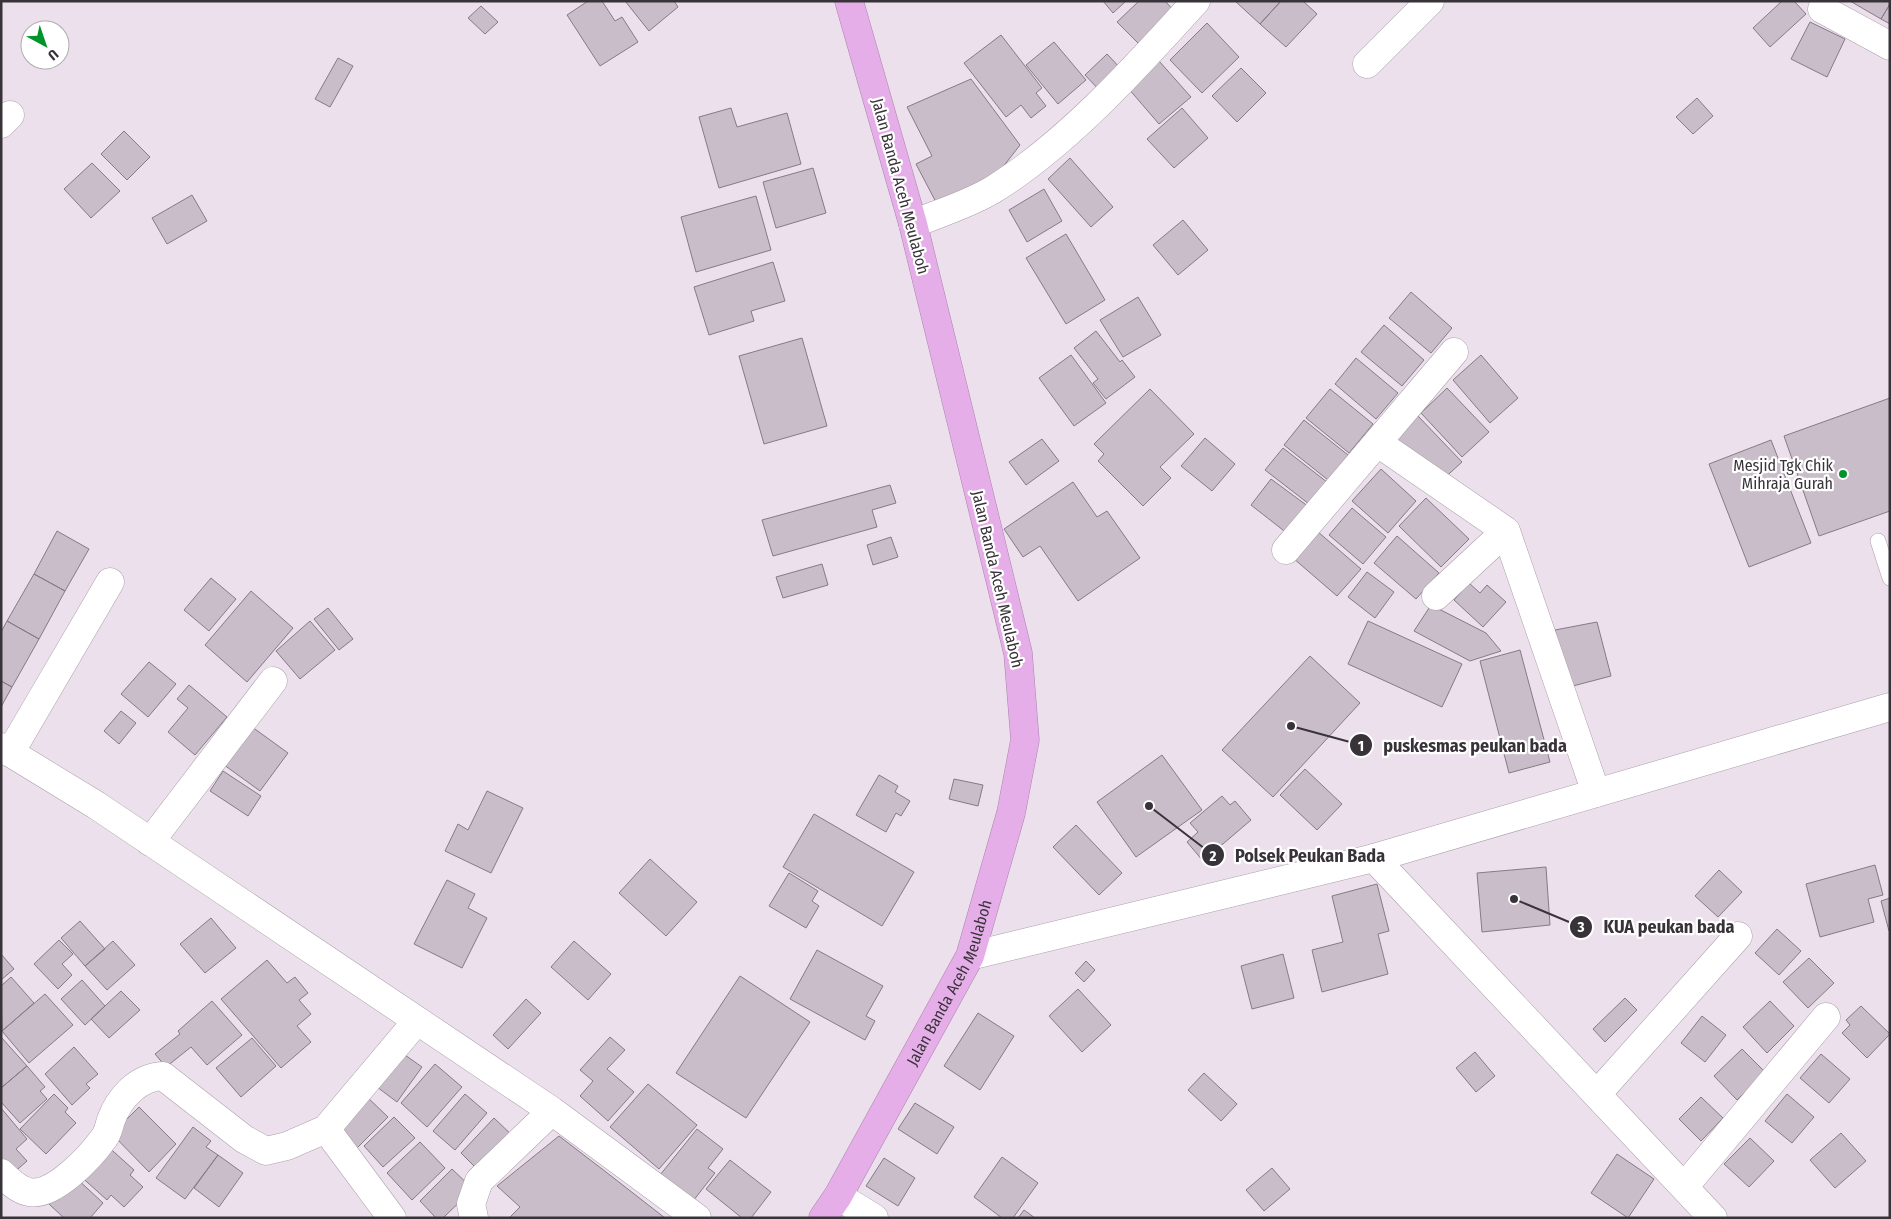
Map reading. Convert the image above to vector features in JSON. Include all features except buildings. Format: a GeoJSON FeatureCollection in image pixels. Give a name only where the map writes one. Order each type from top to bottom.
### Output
{"type":"FeatureCollection","features":[{"type":"Feature","properties":{"kind":"highway","name":"Jalan Banda Aceh Meulaboh"},"geometry":{"type":"LineString","coordinates":[[830,1207],[970,956],[1011,813],[1025,740],[1019,663],[913,224],[849,1]]}},
{"type":"Feature","properties":{"kind":"street"},"geometry":{"type":"LineString","coordinates":[[913,224],[992,190],[1053,147],[1160,41],[1196,1]]}},
{"type":"Feature","properties":{"kind":"street"},"geometry":{"type":"LineString","coordinates":[[1367,64],[1430,1]]}},
{"type":"Feature","properties":{"kind":"street"},"geometry":{"type":"LineString","coordinates":[[1822,10],[1890,46]]}},
{"type":"Feature","properties":{"kind":"street"},"geometry":{"type":"LineString","coordinates":[[1286,550],[1454,352]]}},
{"type":"Feature","properties":{"kind":"street"},"geometry":{"type":"LineString","coordinates":[[1378,442],[1506,531],[1596,794]]}},
{"type":"Feature","properties":{"kind":"street"},"geometry":{"type":"LineString","coordinates":[[1436,596],[1506,531]]}},
{"type":"Feature","properties":{"kind":"street"},"geometry":{"type":"LineString","coordinates":[[110,582],[6,750],[150,842],[416,1022],[552,1111],[697,1218]]}},
{"type":"Feature","properties":{"kind":"street"},"geometry":{"type":"LineString","coordinates":[[150,842],[272,681]]}},
{"type":"Feature","properties":{"kind":"street"},"geometry":{"type":"LineString","coordinates":[[970,956],[1374,858],[1890,708]]}},
{"type":"Feature","properties":{"kind":"street"},"geometry":{"type":"LineString","coordinates":[[1374,858],[1714,1218]]}},
{"type":"Feature","properties":{"kind":"street"},"geometry":{"type":"LineString","coordinates":[[1597,1094],[1738,936]]}},
{"type":"Feature","properties":{"kind":"street"},"geometry":{"type":"LineString","coordinates":[[1684,1187],[1826,1017]]}},
{"type":"Feature","properties":{"kind":"street"},"geometry":{"type":"LineString","coordinates":[[1,1173],[12,1183],[29,1192],[51,1189],[74,1170],[106,1137],[111,1118],[124,1098],[138,1084],[151,1076],[163,1076],[244,1139],[266,1151],[287,1146],[326,1129],[416,1022]]}},
{"type":"Feature","properties":{"kind":"street"},"geometry":{"type":"LineString","coordinates":[[474,1218],[471,1204],[479,1182],[552,1111]]}},
{"type":"Feature","properties":{"kind":"street"},"geometry":{"type":"LineString","coordinates":[[326,1129],[392,1218]]}},
{"type":"Feature","properties":{"kind":"street"},"geometry":{"type":"LineString","coordinates":[[830,1207],[874,1218]]}},
{"type":"Feature","properties":{"kind":"lane"},"geometry":{"type":"LineString","coordinates":[[1878,541],[1890,578]]}},
{"type":"Feature","properties":{"kind":"place","name":"Mesjid Tgk Chik Mihraja Gurah"},"geometry":{"type":"Point","coordinates":[1843,474]}},
{"type":"Feature","properties":{"kind":"place","name":"puskesmas peukan bada"},"geometry":{"type":"Point","coordinates":[1291,726]}},
{"type":"Feature","properties":{"kind":"place","name":"Polsek Peukan Bada"},"geometry":{"type":"Point","coordinates":[1149,806]}},
{"type":"Feature","properties":{"kind":"place","name":"KUA peukan bada"},"geometry":{"type":"Point","coordinates":[1514,899]}}]}
